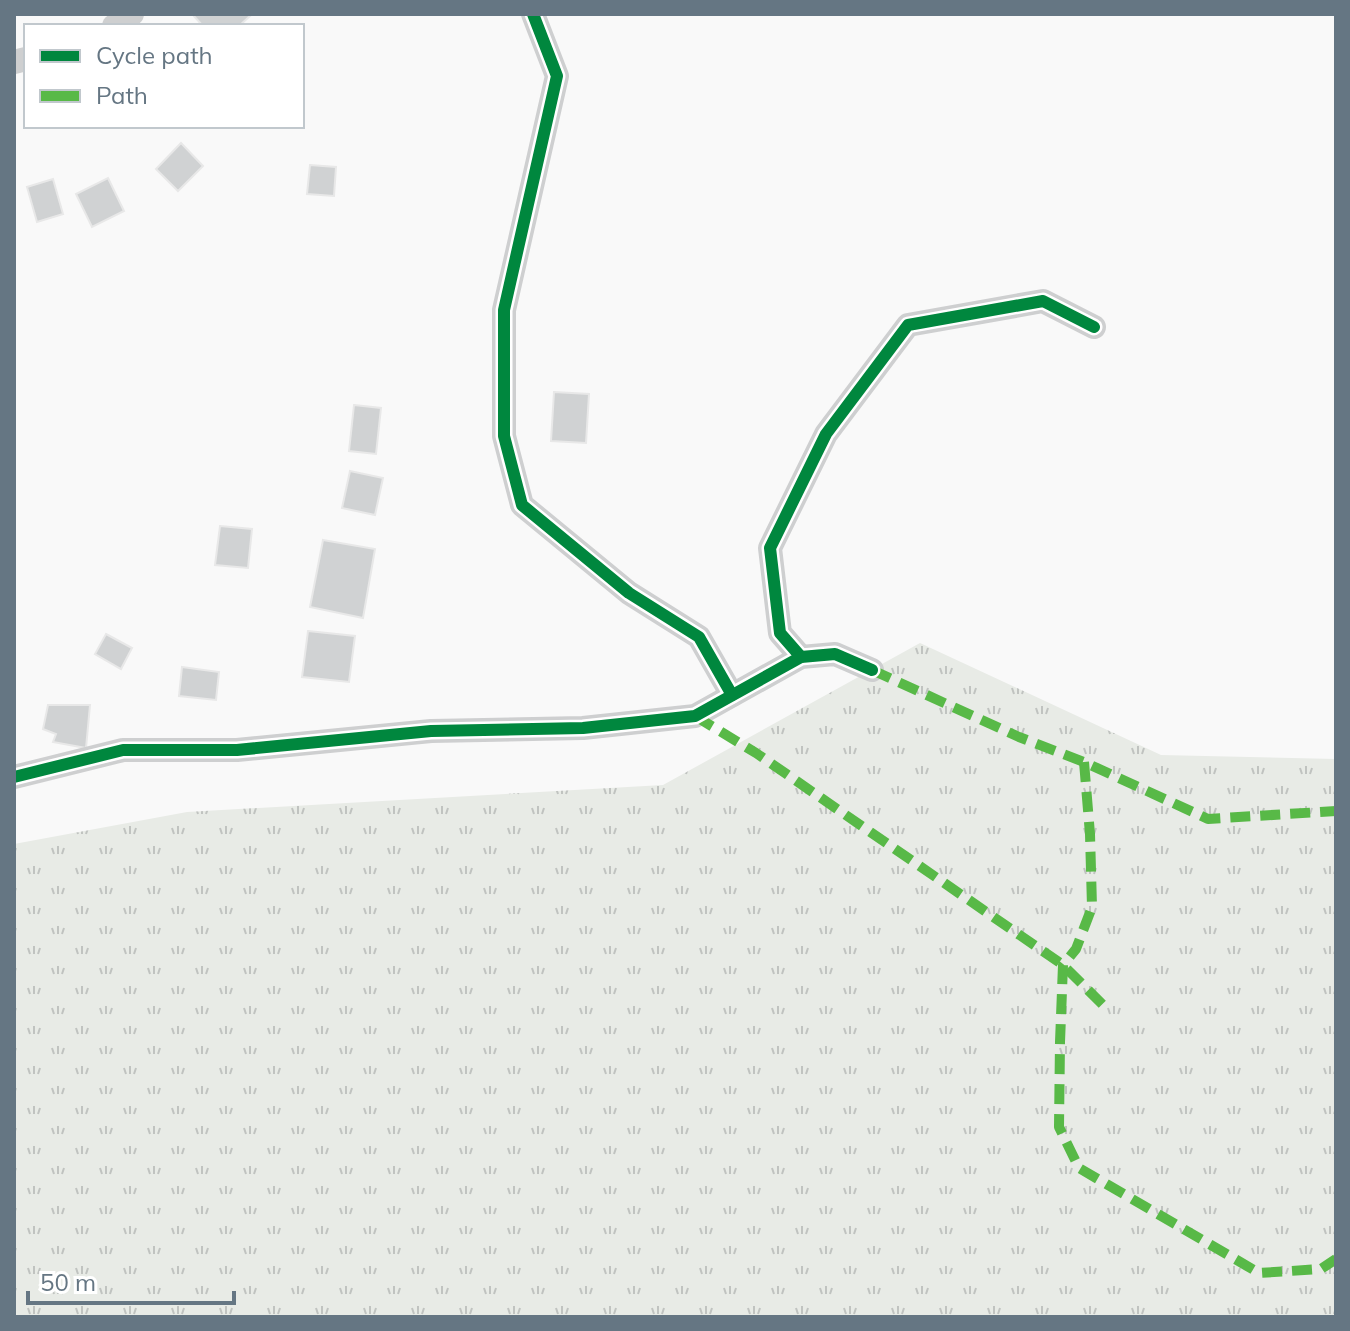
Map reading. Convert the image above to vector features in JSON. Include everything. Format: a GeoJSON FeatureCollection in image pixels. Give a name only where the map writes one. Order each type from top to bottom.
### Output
{"type":"FeatureCollection","features":[{"type":"Feature","properties":{"kind":"street"},"geometry":{"type":"LineString","coordinates":[[533,14],[557,76],[504,310],[504,436],[522,505],[629,593],[699,637],[732,695]]}},
{"type":"Feature","properties":{"kind":"street"},"geometry":{"type":"LineString","coordinates":[[801,657],[780,633],[770,548],[826,434],[908,325],[1043,301],[1094,327]]}},
{"type":"Feature","properties":{"kind":"street"},"geometry":{"type":"LineString","coordinates":[[14,777],[123,750],[237,750],[431,731],[583,728],[695,716],[801,657],[835,654],[872,670]]}},
{"type":"Feature","properties":{"kind":"green space"},"geometry":{"type":"Polygon","coordinates":[[[920,643],[1161,755],[1336,759],[1336,1317],[14,1317],[14,844],[187,812],[663,785],[920,643]]]}},
{"type":"Feature","properties":{"kind":"building"},"geometry":{"type":"Polygon","coordinates":[[[192,14],[250,16],[241,24],[201,24],[192,14]]]}},
{"type":"Feature","properties":{"kind":"building"},"geometry":{"type":"Polygon","coordinates":[[[181,143],[203,166],[178,191],[156,169],[181,143]]]}},
{"type":"Feature","properties":{"kind":"building"},"geometry":{"type":"Polygon","coordinates":[[[310,165],[336,167],[334,196],[307,194],[310,165]]]}},
{"type":"Feature","properties":{"kind":"building"},"geometry":{"type":"Polygon","coordinates":[[[108,178],[124,211],[92,227],[76,194],[108,178]]]}},
{"type":"Feature","properties":{"kind":"building"},"geometry":{"type":"Polygon","coordinates":[[[53,179],[63,214],[37,222],[27,187],[53,179]]]}},
{"type":"Feature","properties":{"kind":"building"},"geometry":{"type":"Polygon","coordinates":[[[554,392],[589,394],[586,443],[551,441],[554,392]]]}},
{"type":"Feature","properties":{"kind":"building"},"geometry":{"type":"Polygon","coordinates":[[[354,405],[381,408],[376,454],[349,451],[354,405]]]}},
{"type":"Feature","properties":{"kind":"building"},"geometry":{"type":"Polygon","coordinates":[[[350,471],[383,478],[375,515],[342,508],[350,471]]]}},
{"type":"Feature","properties":{"kind":"building"},"geometry":{"type":"Polygon","coordinates":[[[220,526],[252,529],[248,568],[215,565],[220,526]]]}},
{"type":"Feature","properties":{"kind":"building"},"geometry":{"type":"Polygon","coordinates":[[[323,540],[375,549],[363,618],[310,607],[323,540]]]}},
{"type":"Feature","properties":{"kind":"building"},"geometry":{"type":"Polygon","coordinates":[[[308,631],[355,636],[349,682],[302,677],[308,631]]]}},
{"type":"Feature","properties":{"kind":"building"},"geometry":{"type":"Polygon","coordinates":[[[106,634],[132,648],[121,669],[95,654],[106,634]]]}},
{"type":"Feature","properties":{"kind":"building"},"geometry":{"type":"Polygon","coordinates":[[[182,667],[219,672],[216,700],[179,696],[182,667]]]}},
{"type":"Feature","properties":{"kind":"building"},"geometry":{"type":"Polygon","coordinates":[[[48,705],[90,705],[86,748],[53,742],[56,734],[43,729],[48,705]]]}},
{"type":"Feature","properties":{"kind":"marked path"},"geometry":{"type":"LineString","coordinates":[[872,670],[1208,819],[1336,811]]}},
{"type":"Feature","properties":{"kind":"marked path"},"geometry":{"type":"LineString","coordinates":[[695,716],[756,753],[1063,965],[1108,1010]]}},
{"type":"Feature","properties":{"kind":"marked path"},"geometry":{"type":"LineString","coordinates":[[1084,762],[1092,907],[1076,949],[1063,965],[1060,1042],[1059,1127],[1079,1168],[1259,1273],[1321,1269],[1336,1259]]}},
{"type":"Feature","properties":{"kind":"cycle path"},"geometry":{"type":"LineString","coordinates":[[533,14],[557,76],[504,310],[504,436],[522,505],[629,593],[699,637],[732,695]]}},
{"type":"Feature","properties":{"kind":"cycle path"},"geometry":{"type":"LineString","coordinates":[[801,657],[780,633],[770,548],[826,434],[908,325],[1043,301],[1094,327]]}},
{"type":"Feature","properties":{"kind":"cycle path"},"geometry":{"type":"LineString","coordinates":[[14,777],[123,750],[237,750],[431,731],[583,728],[695,716],[801,657],[835,654],[872,670]]}}]}
